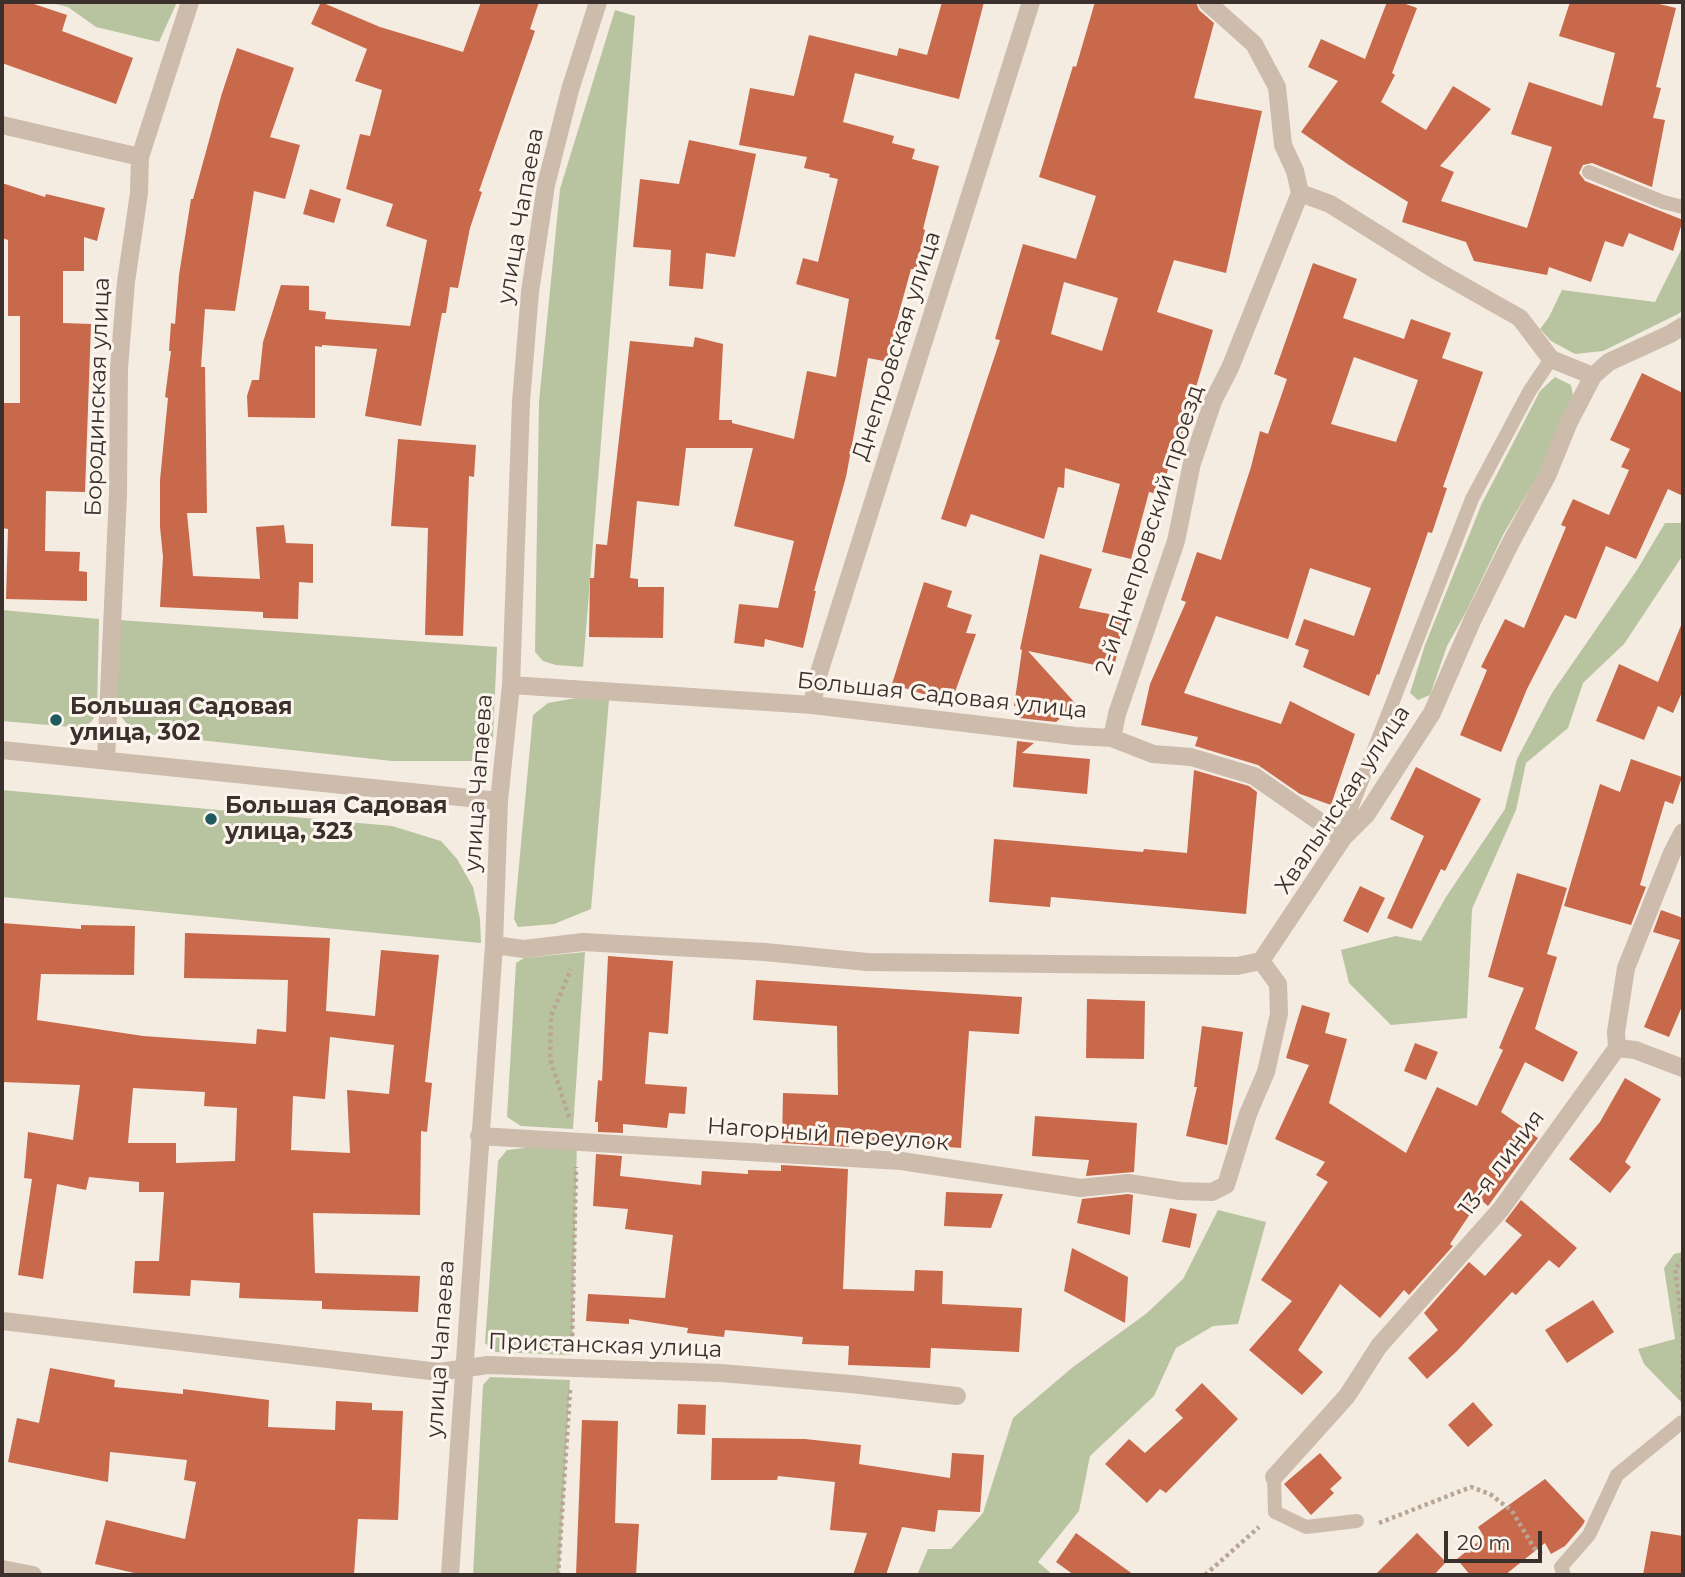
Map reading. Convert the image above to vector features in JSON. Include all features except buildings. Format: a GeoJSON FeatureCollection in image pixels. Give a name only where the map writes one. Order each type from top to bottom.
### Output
{"type":"FeatureCollection","features":[{"type":"Feature","properties":{"kind":"street","name":"Бородинская улица"},"geometry":{"type":"LineString","coordinates":[[106,760],[118,494],[119,368],[125,282],[139,193],[140,157],[190,2]]}},
{"type":"Feature","properties":{"kind":"street","name":"улица Чапаева"},"geometry":{"type":"LineString","coordinates":[[450,1575],[494,945],[499,801],[511,685],[521,402],[530,292],[546,185],[570,90],[598,2]]}},
{"type":"Feature","properties":{"kind":"street","name":"Днепровская улица"},"geometry":{"type":"LineString","coordinates":[[812,705],[821,666],[1031,2]]}},
{"type":"Feature","properties":{"kind":"street"},"geometry":{"type":"LineString","coordinates":[[1208,2],[1254,44],[1277,87],[1283,145],[1295,171],[1300,193],[1330,204],[1437,271],[1520,318],[1551,359],[1593,376]]}},
{"type":"Feature","properties":{"kind":"street"},"geometry":{"type":"LineString","coordinates":[[2,125],[140,157]]}},
{"type":"Feature","properties":{"kind":"street","name":"2-й Днепровский проезд"},"geometry":{"type":"LineString","coordinates":[[1112,738],[1117,714],[1176,541],[1192,463],[1213,401],[1235,355],[1300,193]]}},
{"type":"Feature","properties":{"kind":"street","name":"Хвалынская улица"},"geometry":{"type":"LineString","coordinates":[[1261,961],[1343,838],[1366,815],[1432,713],[1479,606],[1547,476],[1569,422],[1593,376],[1609,362],[1683,326]]}},
{"type":"Feature","properties":{"kind":"street","name":"Большая Садовая улица"},"geometry":{"type":"LineString","coordinates":[[511,685],[812,705],[1112,738],[1153,754],[1191,757],[1254,776],[1343,838]]}},
{"type":"Feature","properties":{"kind":"street"},"geometry":{"type":"LineString","coordinates":[[2,750],[499,801]]}},
{"type":"Feature","properties":{"kind":"street"},"geometry":{"type":"LineString","coordinates":[[1683,832],[1626,968],[1616,1032],[1616,1048],[1635,1050],[1683,1068]]}},
{"type":"Feature","properties":{"kind":"street"},"geometry":{"type":"LineString","coordinates":[[494,945],[524,949],[583,942],[765,952],[867,962],[1237,966],[1261,961]]}},
{"type":"Feature","properties":{"kind":"street","name":"Нагорный переулок"},"geometry":{"type":"LineString","coordinates":[[479,1136],[901,1161],[1081,1188],[1128,1183],[1180,1191],[1212,1192],[1226,1185],[1248,1114],[1266,1072],[1279,1014],[1278,984],[1261,961]]}},
{"type":"Feature","properties":{"kind":"street","name":"13-я линия"},"geometry":{"type":"LineString","coordinates":[[1274,1477],[1347,1396],[1379,1346],[1501,1209],[1616,1048]]}},
{"type":"Feature","properties":{"kind":"street","name":"Пристанская улица"},"geometry":{"type":"LineString","coordinates":[[2,1321],[439,1372],[488,1365],[721,1373],[957,1396]]}},
{"type":"Feature","properties":{"kind":"street"},"geometry":{"type":"LineString","coordinates":[[2,1569],[33,1575]]}},
{"type":"Feature","properties":{"kind":"lane"},"geometry":{"type":"LineString","coordinates":[[1589,172],[1663,202],[1683,207]]}},
{"type":"Feature","properties":{"kind":"lane"},"geometry":{"type":"LineString","coordinates":[[1343,838],[1352,806],[1472,499],[1529,392],[1551,359]]}},
{"type":"Feature","properties":{"kind":"lane"},"geometry":{"type":"LineString","coordinates":[[1563,1571],[1589,1535],[1618,1475],[1682,1422]]}},
{"type":"Feature","properties":{"kind":"lane"},"geometry":{"type":"LineString","coordinates":[[1274,1477],[1275,1512],[1306,1527],[1357,1521]]}},
{"type":"Feature","properties":{"kind":"path"},"geometry":{"type":"LineString","coordinates":[[558,1575],[571,1367],[577,1142],[550,1059],[551,1016],[583,942]]}},
{"type":"Feature","properties":{"kind":"path"},"geometry":{"type":"LineString","coordinates":[[1682,1422],[1682,1323],[1675,1269],[1683,1259]]}},
{"type":"Feature","properties":{"kind":"path"},"geometry":{"type":"LineString","coordinates":[[1357,1521],[1375,1525],[1471,1487],[1490,1494],[1512,1511],[1534,1548],[1563,1571]]}},
{"type":"Feature","properties":{"kind":"path"},"geometry":{"type":"LineString","coordinates":[[1205,1575],[1275,1512]]}},
{"type":"Feature","properties":{"kind":"green space"},"geometry":{"type":"Polygon","coordinates":[[[47,2],[177,2],[159,42],[96,27],[68,7],[47,2]]]}},
{"type":"Feature","properties":{"kind":"green space"},"geometry":{"type":"Polygon","coordinates":[[[615,10],[635,16],[583,667],[543,661],[535,652],[539,402],[560,189],[615,10]]]}},
{"type":"Feature","properties":{"kind":"green space"},"geometry":{"type":"Polygon","coordinates":[[[1683,246],[1683,310],[1678,314],[1603,351],[1575,354],[1551,341],[1540,329],[1562,290],[1655,302],[1683,246]]]}},
{"type":"Feature","properties":{"kind":"green space"},"geometry":{"type":"Polygon","coordinates":[[[1555,377],[1571,385],[1574,401],[1447,646],[1430,695],[1418,700],[1410,693],[1425,645],[1482,503],[1540,391],[1555,377]]]}},
{"type":"Feature","properties":{"kind":"green space"},"geometry":{"type":"Polygon","coordinates":[[[1665,523],[1683,523],[1683,555],[1624,644],[1583,683],[1568,728],[1526,763],[1516,810],[1472,909],[1467,1018],[1391,1025],[1349,983],[1341,950],[1396,936],[1421,941],[1446,897],[1505,809],[1517,759],[1552,693],[1637,570],[1665,523]]]}},
{"type":"Feature","properties":{"kind":"green space"},"geometry":{"type":"Polygon","coordinates":[[[2,610],[99,619],[97,711],[92,721],[83,728],[2,721],[2,610]]]}},
{"type":"Feature","properties":{"kind":"green space"},"geometry":{"type":"Polygon","coordinates":[[[119,620],[497,647],[493,737],[477,761],[392,761],[135,733],[117,712],[119,620]]]}},
{"type":"Feature","properties":{"kind":"green space"},"geometry":{"type":"Polygon","coordinates":[[[582,697],[609,700],[591,909],[554,924],[518,927],[514,919],[533,715],[548,703],[582,697]]]}},
{"type":"Feature","properties":{"kind":"green space"},"geometry":{"type":"Polygon","coordinates":[[[2,790],[392,826],[441,841],[457,859],[473,887],[480,919],[481,943],[2,897],[2,790]]]}},
{"type":"Feature","properties":{"kind":"green space"},"geometry":{"type":"Polygon","coordinates":[[[585,952],[573,1129],[521,1126],[507,1117],[516,963],[524,958],[585,952]]]}},
{"type":"Feature","properties":{"kind":"green space"},"geometry":{"type":"Polygon","coordinates":[[[577,1142],[572,1355],[496,1352],[485,1343],[498,1161],[507,1150],[577,1142]]]}},
{"type":"Feature","properties":{"kind":"green space"},"geometry":{"type":"Polygon","coordinates":[[[1218,1210],[1266,1222],[1238,1324],[1213,1326],[1176,1348],[1154,1396],[1090,1456],[1079,1511],[1038,1562],[1053,1575],[917,1575],[928,1549],[951,1549],[983,1513],[1013,1418],[1073,1367],[1147,1313],[1183,1279],[1218,1210]]]}},
{"type":"Feature","properties":{"kind":"green space"},"geometry":{"type":"Polygon","coordinates":[[[1683,1252],[1683,1404],[1644,1364],[1638,1349],[1675,1339],[1664,1268],[1674,1254],[1683,1252]]]}},
{"type":"Feature","properties":{"kind":"green space"},"geometry":{"type":"Polygon","coordinates":[[[490,1377],[570,1380],[559,1575],[473,1575],[483,1385],[490,1377]]]}},
{"type":"Feature","properties":{"kind":"place","name":"Большая Садовая улица, 302"},"geometry":{"type":"Point","coordinates":[56,720]}},
{"type":"Feature","properties":{"kind":"place","name":"Большая Садовая улица, 323"},"geometry":{"type":"Point","coordinates":[211,819]}}]}
